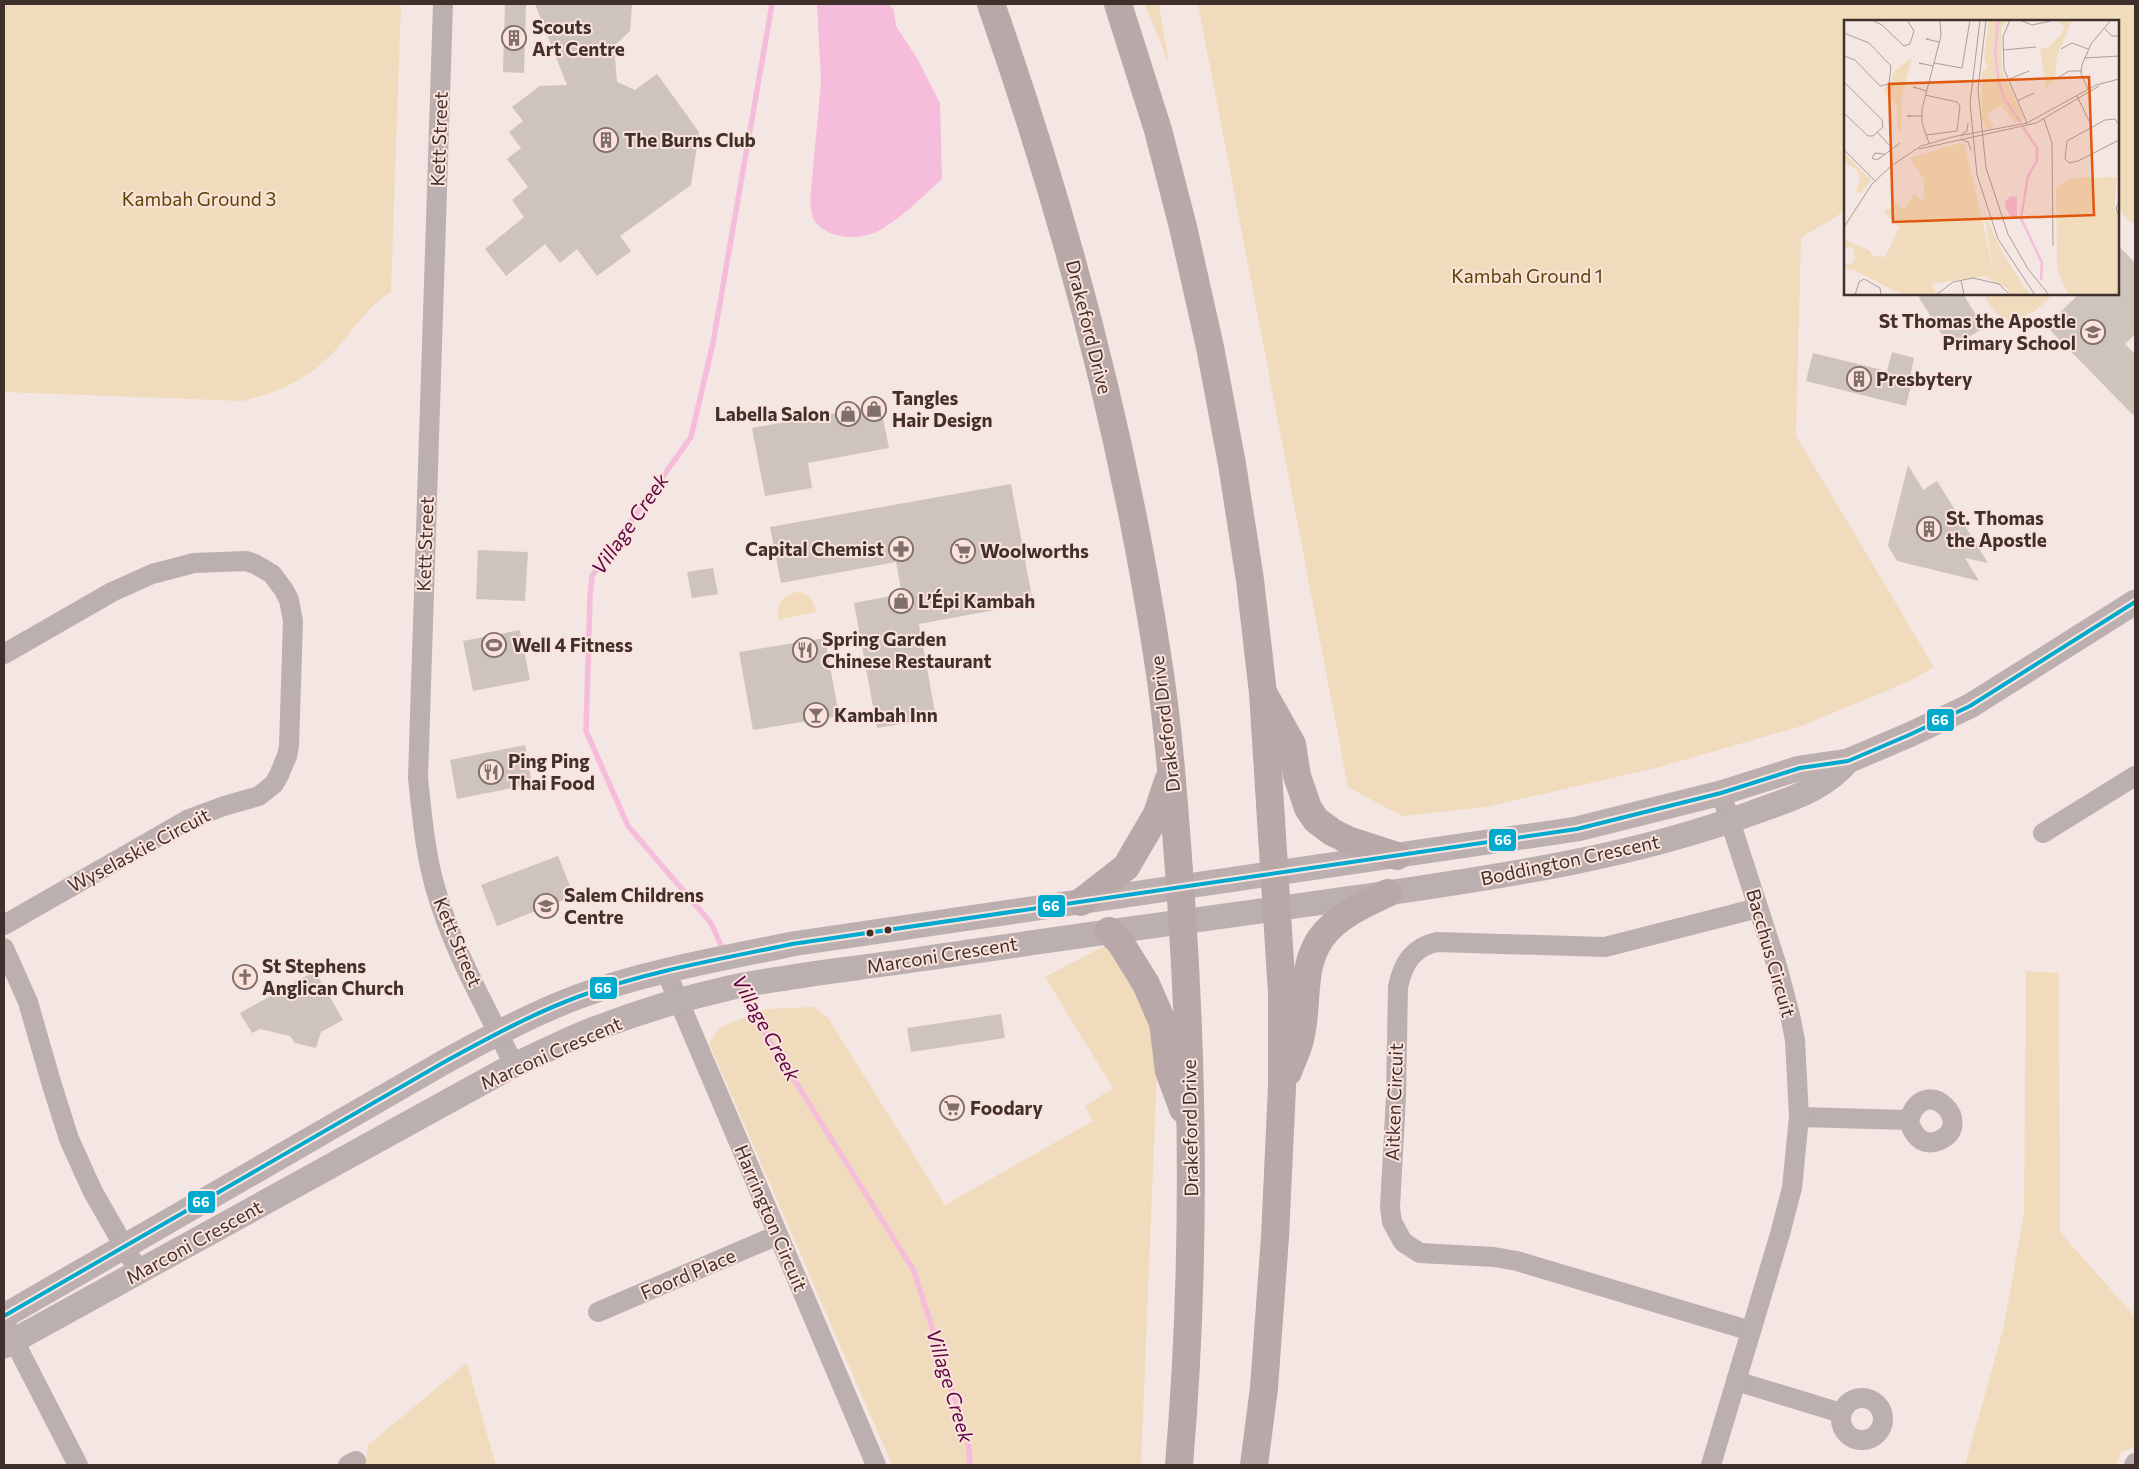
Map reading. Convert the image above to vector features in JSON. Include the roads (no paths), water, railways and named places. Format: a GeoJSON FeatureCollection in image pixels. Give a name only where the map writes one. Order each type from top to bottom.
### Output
{"type":"FeatureCollection","features":[{"type":"Feature","properties":{"kind":"highway","name":"Drakeford Drive"},"geometry":{"type":"LineString","coordinates":[[991,4],[1022,93],[1069,248],[1108,397],[1138,540],[1157,654],[1172,768],[1188,1010],[1191,1131],[1186,1388],[1179,1465]]}},
{"type":"Feature","properties":{"kind":"highway"},"geometry":{"type":"LineString","coordinates":[[1118,4],[1158,130],[1182,221],[1210,347],[1232,464],[1250,580],[1263,693],[1282,993],[1282,1087],[1275,1238],[1263,1395],[1254,1465]]}},
{"type":"Feature","properties":{"kind":"highway"},"geometry":{"type":"LineString","coordinates":[[1263,693],[1292,744],[1297,776],[1308,808],[1316,820],[1332,832],[1348,840],[1397,856]]}},
{"type":"Feature","properties":{"kind":"highway"},"geometry":{"type":"LineString","coordinates":[[1081,902],[1126,867],[1157,814],[1172,768]]}},
{"type":"Feature","properties":{"kind":"highway"},"geometry":{"type":"LineString","coordinates":[[1282,1087],[1301,1037],[1309,961],[1321,938],[1338,921],[1362,905],[1388,893]]}},
{"type":"Feature","properties":{"kind":"highway"},"geometry":{"type":"LineString","coordinates":[[1108,931],[1120,942],[1146,984],[1163,1023],[1169,1071],[1191,1131]]}},
{"type":"Feature","properties":{"kind":"street","name":"Kett Street"},"geometry":{"type":"LineString","coordinates":[[442,4],[418,778],[423,834],[435,888],[453,939],[514,1065]]}},
{"type":"Feature","properties":{"kind":"street","name":"Wyselaskie Circuit"},"geometry":{"type":"LineString","coordinates":[[4,654],[112,592],[152,574],[194,563],[246,561],[272,574],[289,600],[293,622],[289,746],[287,756],[274,784],[259,796],[189,819],[4,925]]}},
{"type":"Feature","properties":{"kind":"street","name":"Boddington Crescent"},"geometry":{"type":"LineString","coordinates":[[1180,887],[1577,829],[1720,793],[1800,768],[1848,761],[1970,706],[2135,602]]}},
{"type":"Feature","properties":{"kind":"street","name":"Boddington Crescent"},"geometry":{"type":"LineString","coordinates":[[1276,910],[1483,879],[1576,861],[1679,837],[1730,821],[1814,790],[1840,770],[1848,761]]}},
{"type":"Feature","properties":{"kind":"street"},"geometry":{"type":"LineString","coordinates":[[2042,833],[2132,784]]}},
{"type":"Feature","properties":{"kind":"street","name":"Bacchus Circuit"},"geometry":{"type":"LineString","coordinates":[[1711,1465],[1792,1188],[1799,1117],[1795,1040],[1790,1015],[1777,966],[1720,793]]}},
{"type":"Feature","properties":{"kind":"street","name":"Marconi Crescent"},"geometry":{"type":"LineString","coordinates":[[6,1331],[124,1247],[429,1070],[498,1033],[581,996],[666,970],[827,938],[1180,887]]}},
{"type":"Feature","properties":{"kind":"street","name":"Aitken Circuit"},"geometry":{"type":"LineString","coordinates":[[1751,1332],[1516,1261],[1494,1257],[1420,1253],[1403,1242],[1392,1222],[1390,1207],[1396,1097],[1398,987],[1401,972],[1408,958],[1424,945],[1438,942],[1605,947],[1758,908]]}},
{"type":"Feature","properties":{"kind":"street","name":"Marconi Crescent"},"geometry":{"type":"LineString","coordinates":[[6,1331],[139,1272],[514,1065],[596,1028],[679,1002],[739,987],[1108,931],[1276,910]]}},
{"type":"Feature","properties":{"kind":"street"},"geometry":{"type":"LineString","coordinates":[[4,948],[28,1002],[69,1138],[93,1192],[139,1272]]}},
{"type":"Feature","properties":{"kind":"street","name":"Harrington Circuit"},"geometry":{"type":"LineString","coordinates":[[666,970],[876,1465]]}},
{"type":"Feature","properties":{"kind":"street"},"geometry":{"type":"LineString","coordinates":[[1799,1117],[1909,1120]]}},
{"type":"Feature","properties":{"kind":"street","name":"Foord Place"},"geometry":{"type":"LineString","coordinates":[[598,1312],[778,1235]]}},
{"type":"Feature","properties":{"kind":"street"},"geometry":{"type":"LineString","coordinates":[[6,1331],[78,1465]]}},
{"type":"Feature","properties":{"kind":"street"},"geometry":{"type":"LineString","coordinates":[[1736,1381],[1841,1413]]}},
{"type":"Feature","properties":{"kind":"waterway","name":"Village Creek"},"geometry":{"type":"LineString","coordinates":[[724,952],[711,923],[628,826],[586,731],[590,597],[592,576],[691,437],[713,343],[772,4]]}},
{"type":"Feature","properties":{"kind":"waterway","name":"Village Creek"},"geometry":{"type":"LineString","coordinates":[[743,992],[753,1014],[914,1271],[968,1440],[970,1465]]}},
{"type":"Feature","properties":{"kind":"place","name":"Scouts Art Centre"},"geometry":{"type":"Point","coordinates":[514,38]}},
{"type":"Feature","properties":{"kind":"place","name":"The Burns Club"},"geometry":{"type":"Point","coordinates":[606,140]}},
{"type":"Feature","properties":{"kind":"place","name":"St Thomas the Apostle Primary School"},"geometry":{"type":"Point","coordinates":[2093,332]}},
{"type":"Feature","properties":{"kind":"place","name":"Presbytery"},"geometry":{"type":"Point","coordinates":[1859,379]}},
{"type":"Feature","properties":{"kind":"place","name":"Tangles Hair Design"},"geometry":{"type":"Point","coordinates":[874,409]}},
{"type":"Feature","properties":{"kind":"place","name":"Labella Salon"},"geometry":{"type":"Point","coordinates":[848,414]}},
{"type":"Feature","properties":{"kind":"place","name":"St. Thomas the Apostle"},"geometry":{"type":"Point","coordinates":[1929,529]}},
{"type":"Feature","properties":{"kind":"place","name":"Capital Chemist"},"geometry":{"type":"Point","coordinates":[901,549]}},
{"type":"Feature","properties":{"kind":"place","name":"Woolworths"},"geometry":{"type":"Point","coordinates":[963,551]}},
{"type":"Feature","properties":{"kind":"place","name":"L’Épi Kambah"},"geometry":{"type":"Point","coordinates":[901,601]}},
{"type":"Feature","properties":{"kind":"place","name":"Well 4 Fitness"},"geometry":{"type":"Point","coordinates":[494,645]}},
{"type":"Feature","properties":{"kind":"place","name":"Spring Garden Chinese Restaurant"},"geometry":{"type":"Point","coordinates":[805,650]}},
{"type":"Feature","properties":{"kind":"place","name":"Kambah Inn"},"geometry":{"type":"Point","coordinates":[816,715]}},
{"type":"Feature","properties":{"kind":"place","name":"Ping Ping Thai Food"},"geometry":{"type":"Point","coordinates":[491,772]}},
{"type":"Feature","properties":{"kind":"place","name":"Salem Childrens Centre"},"geometry":{"type":"Point","coordinates":[546,906]}},
{"type":"Feature","properties":{"kind":"place","name":"St Stephens Anglican Church"},"geometry":{"type":"Point","coordinates":[245,977]}},
{"type":"Feature","properties":{"kind":"place","name":"Foodary"},"geometry":{"type":"Point","coordinates":[952,1108]}},
{"type":"Feature","properties":{"kind":"park label","name":"Kambah Ground 3"},"geometry":{"type":"Point","coordinates":[199,199]}},
{"type":"Feature","properties":{"kind":"park label","name":"Kambah Ground 1"},"geometry":{"type":"Point","coordinates":[1527,276]}}]}
